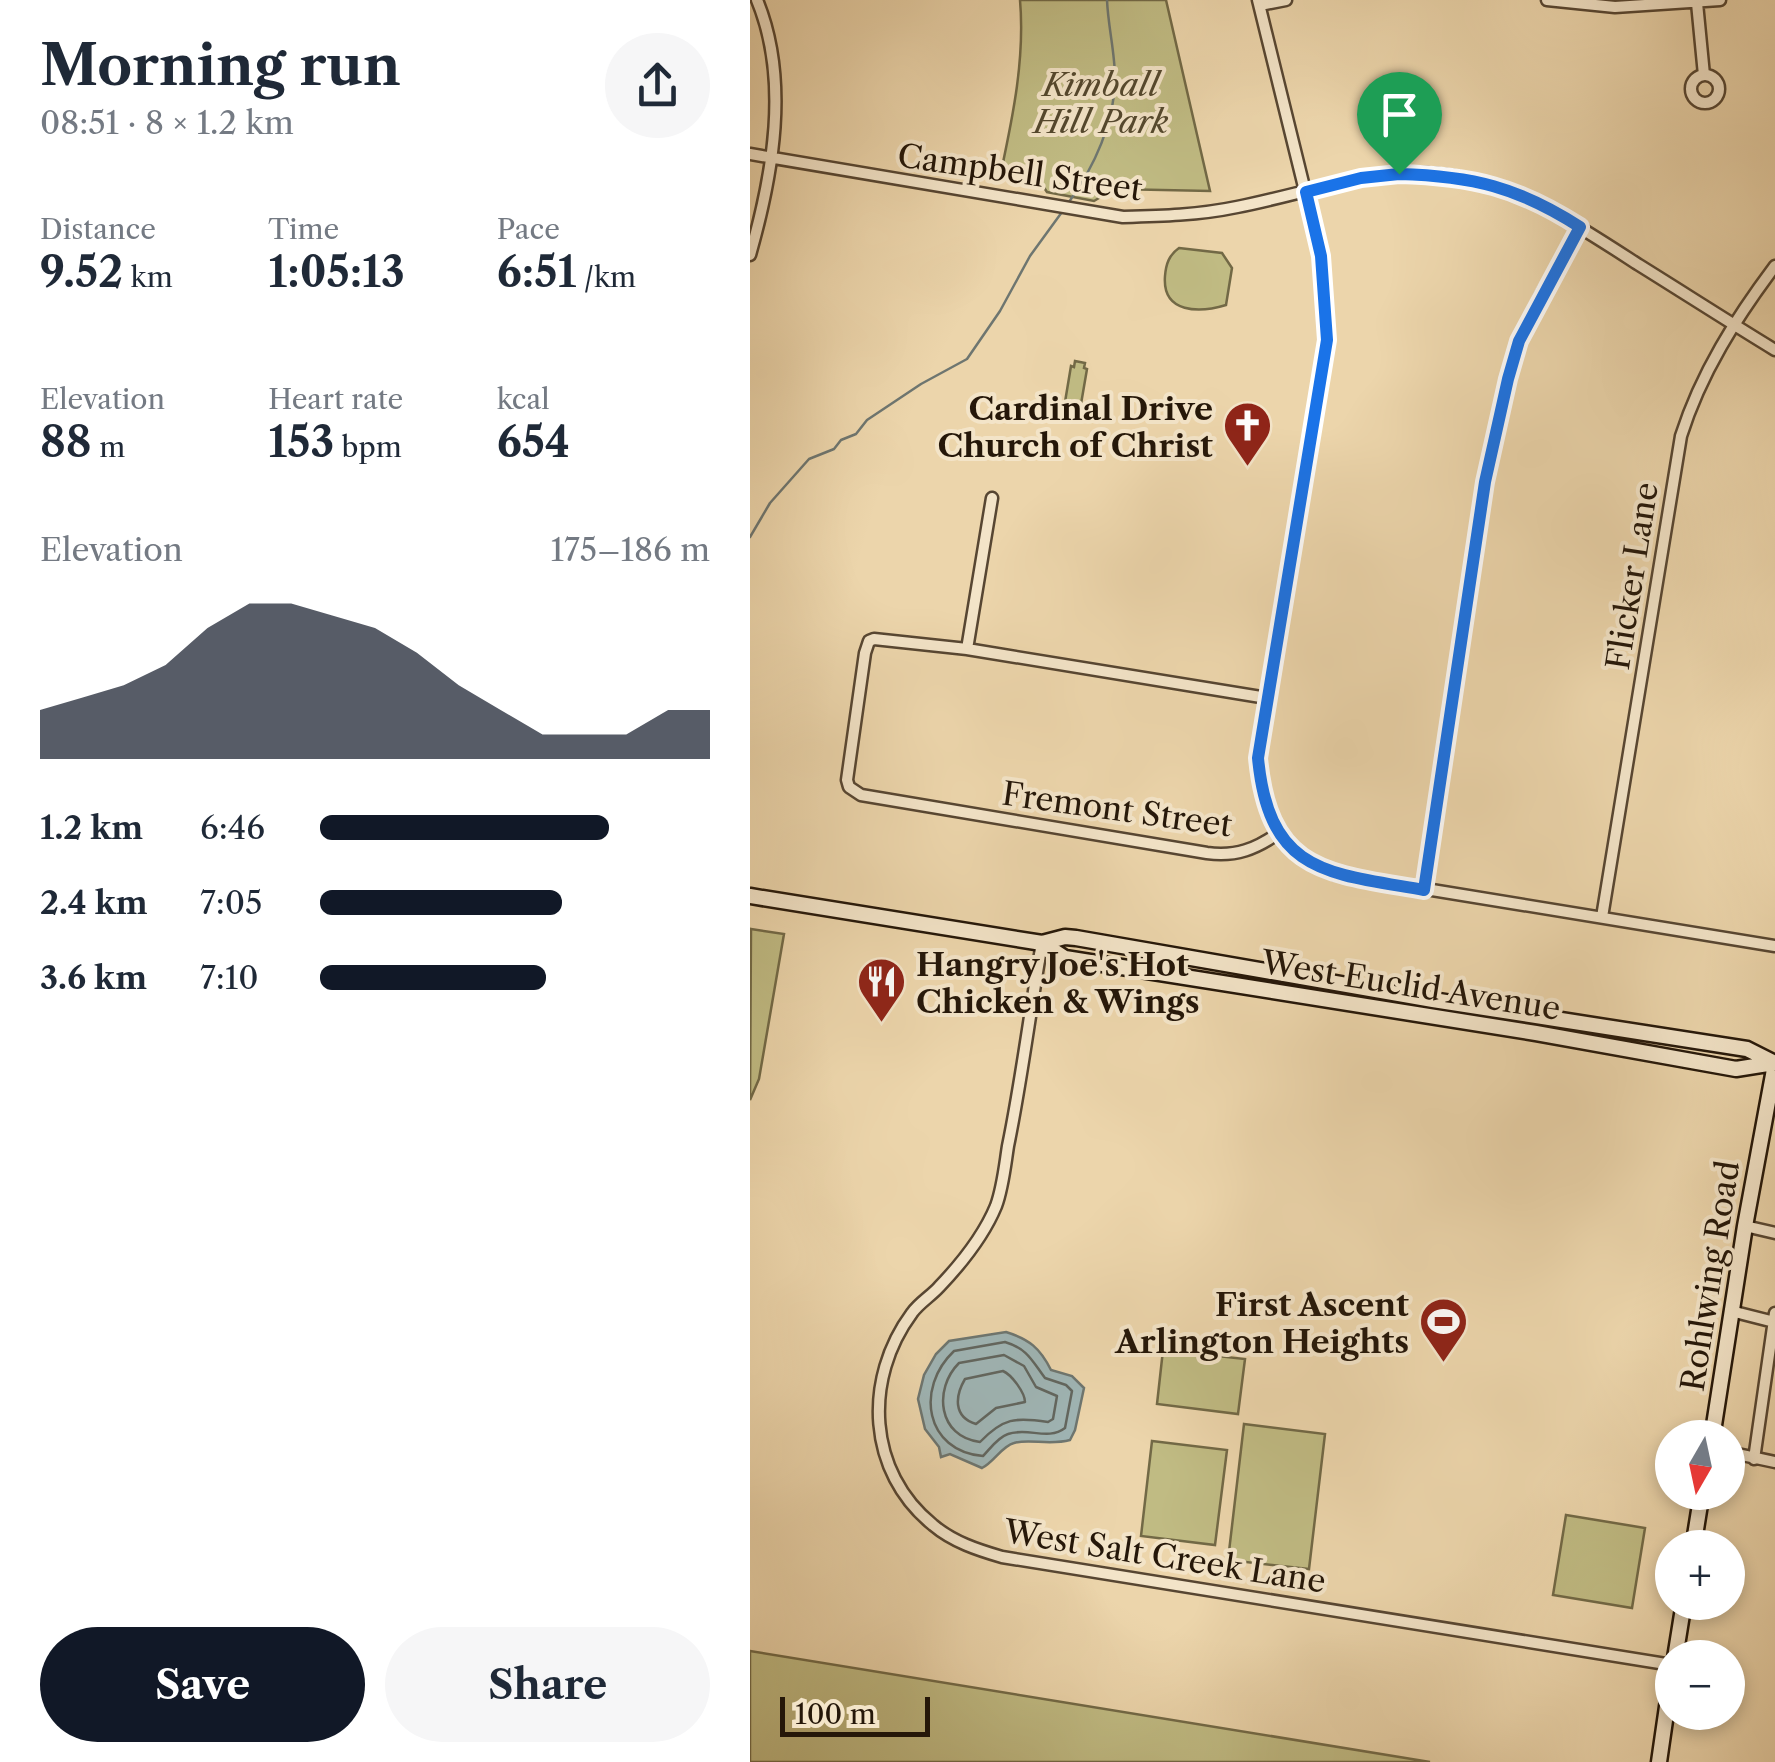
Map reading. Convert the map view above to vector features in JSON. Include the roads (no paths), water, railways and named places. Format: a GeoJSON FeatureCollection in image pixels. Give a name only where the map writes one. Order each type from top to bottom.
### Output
{"type":"FeatureCollection","features":[{"type":"Feature","properties":{"kind":"main road","name":"West Euclid Avenue"},"geometry":{"type":"LineString","coordinates":[[750,896],[1042,942],[1076,938],[1419,998],[1747,1049],[1775,1063]]}},
{"type":"Feature","properties":{"kind":"main road","name":"West Euclid Avenue"},"geometry":{"type":"LineString","coordinates":[[1042,942],[1065,958],[1536,1033],[1736,1070],[1775,1063]]}},
{"type":"Feature","properties":{"kind":"main road","name":"Rohlwing Road"},"geometry":{"type":"LineString","coordinates":[[1715,1420],[1744,1226],[1775,1063]]}},
{"type":"Feature","properties":{"kind":"main road"},"geometry":{"type":"LineString","coordinates":[[1659,1762],[1663,1730]]}},
{"type":"Feature","properties":{"kind":"street"},"geometry":{"type":"LineString","coordinates":[[750,255],[776,102],[776,62],[757,0]]}},
{"type":"Feature","properties":{"kind":"street"},"geometry":{"type":"LineString","coordinates":[[1280,832],[1263,796],[1258,758],[1327,340],[1321,256],[1259,3],[1286,0]]}},
{"type":"Feature","properties":{"kind":"street"},"geometry":{"type":"LineString","coordinates":[[1547,0],[1615,7],[1720,0]]}},
{"type":"Feature","properties":{"kind":"street"},"geometry":{"type":"LineString","coordinates":[[1697,3],[1704,75]]}},
{"type":"Feature","properties":{"kind":"street","name":"Campbell Street"},"geometry":{"type":"LineString","coordinates":[[750,154],[1123,216],[1179,216],[1234,208],[1361,178],[1399,174],[1454,176],[1506,188],[1553,210],[1775,350]]}},
{"type":"Feature","properties":{"kind":"street"},"geometry":{"type":"LineString","coordinates":[[1424,890],[1485,482],[1508,379],[1519,341],[1580,227]]}},
{"type":"Feature","properties":{"kind":"street","name":"Flicker Lane"},"geometry":{"type":"LineString","coordinates":[[1602,916],[1676,458],[1696,394],[1734,325],[1775,266]]}},
{"type":"Feature","properties":{"kind":"street"},"geometry":{"type":"LineString","coordinates":[[992,498],[967,649],[1267,698]]}},
{"type":"Feature","properties":{"kind":"street","name":"Fremont Street"},"geometry":{"type":"LineString","coordinates":[[967,649],[869,641],[846,774],[849,787],[861,795],[1218,854],[1251,850],[1280,832],[1313,866],[1334,874],[1775,946]]}},
{"type":"Feature","properties":{"kind":"street","name":"West Salt Creek Lane"},"geometry":{"type":"LineString","coordinates":[[1042,942],[1022,1080],[996,1204],[968,1252],[912,1312],[880,1376],[878,1428],[886,1461],[896,1482],[919,1512],[951,1538],[1002,1557],[1655,1665]]}},
{"type":"Feature","properties":{"kind":"street"},"geometry":{"type":"LineString","coordinates":[[1744,1226],[1775,1233]]}},
{"type":"Feature","properties":{"kind":"street"},"geometry":{"type":"LineString","coordinates":[[1731,1311],[1774,1322]]}},
{"type":"Feature","properties":{"kind":"street"},"geometry":{"type":"LineString","coordinates":[[1754,1459],[1774,1344],[1775,1313]]}},
{"type":"Feature","properties":{"kind":"street"},"geometry":{"type":"LineString","coordinates":[[1745,1457],[1775,1462]]}},
{"type":"Feature","properties":{"kind":"water"},"geometry":{"type":"Polygon","coordinates":[[[1006,1332],[1027,1341],[1051,1370],[1072,1376],[1084,1388],[1070,1440],[1014,1443],[982,1468],[950,1454],[941,1457],[939,1447],[925,1429],[918,1399],[924,1375],[949,1341],[1006,1332]]]}},
{"type":"Feature","properties":{"kind":"waterway"},"geometry":{"type":"LineString","coordinates":[[1069,202],[1095,159],[1111,111],[1115,69],[1107,0]]}},
{"type":"Feature","properties":{"kind":"waterway"},"geometry":{"type":"LineString","coordinates":[[750,537],[770,503],[809,459],[834,449],[841,440],[856,434],[867,420],[967,359],[1062,212]]}},
{"type":"Feature","properties":{"kind":"place","name":"Cardinal Drive Church of Christ"},"geometry":{"type":"Point","coordinates":[1248,468]}},
{"type":"Feature","properties":{"kind":"place","name":"Hangry Joe's Hot Chicken & Wings"},"geometry":{"type":"Point","coordinates":[881,1024]}},
{"type":"Feature","properties":{"kind":"place","name":"First Ascent Arlington Heights"},"geometry":{"type":"Point","coordinates":[1444,1364]}},
{"type":"Feature","properties":{"kind":"park label","name":"Kimball Hill Park"},"geometry":{"type":"Point","coordinates":[1101,102]}}]}
